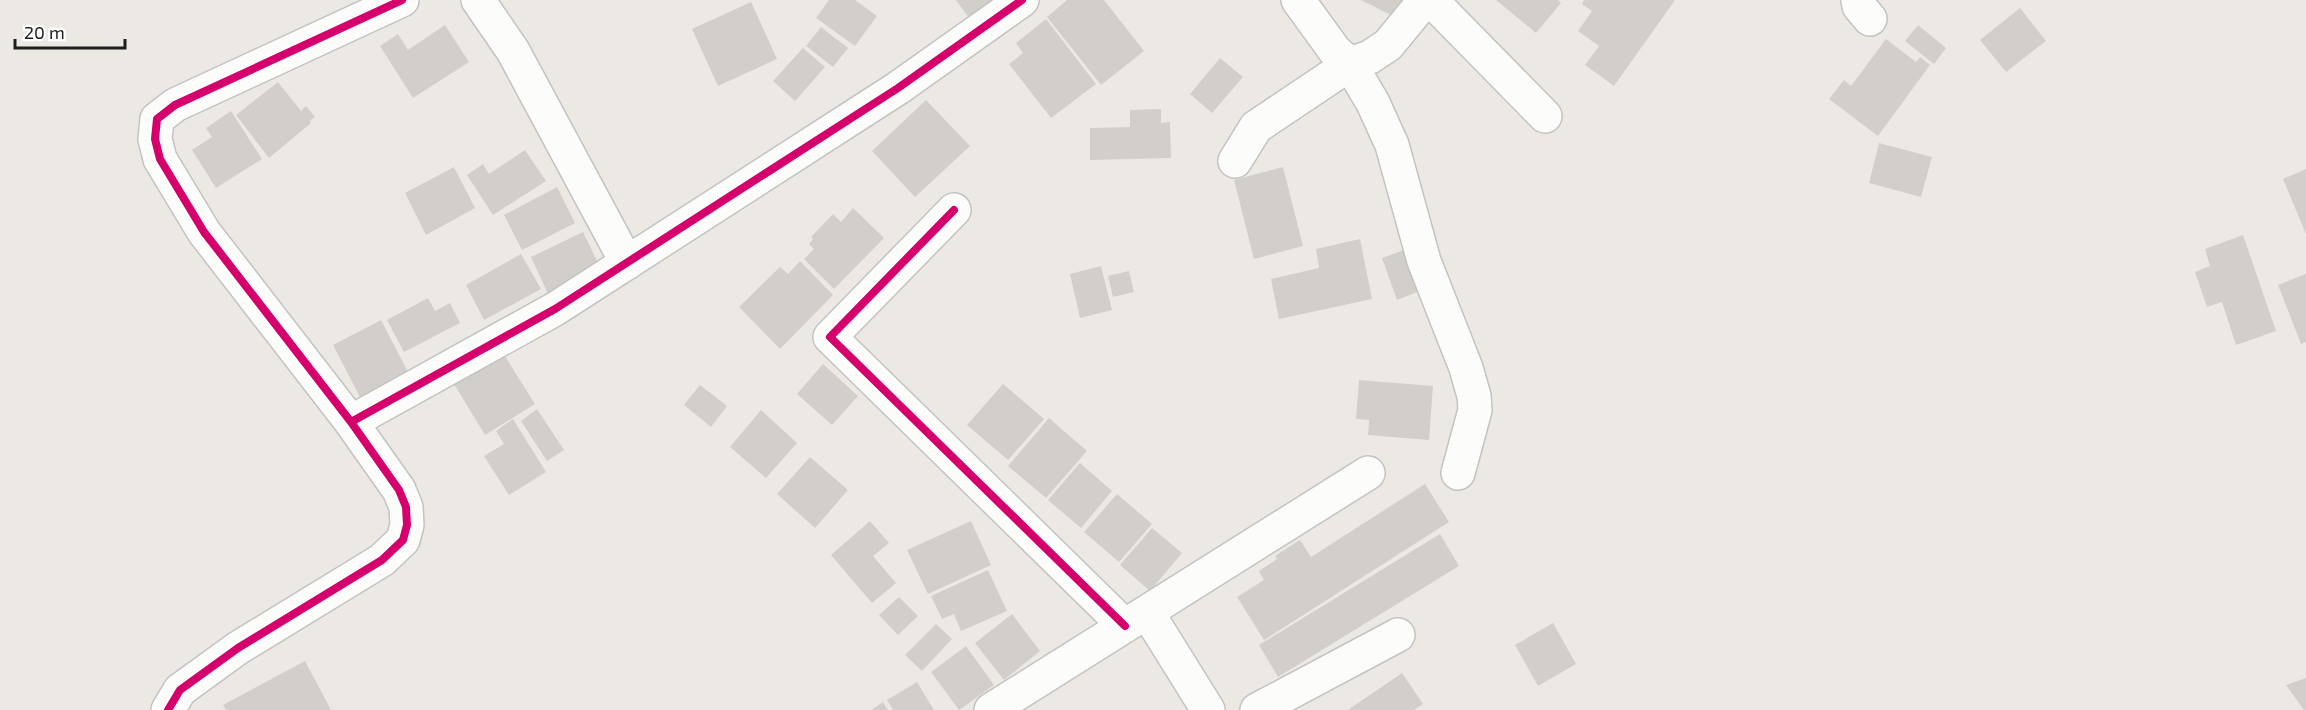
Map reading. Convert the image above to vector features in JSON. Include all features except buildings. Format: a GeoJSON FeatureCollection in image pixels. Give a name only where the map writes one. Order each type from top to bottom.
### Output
{"type":"FeatureCollection","features":[{"type":"Feature","properties":{"kind":"street"},"geometry":{"type":"LineString","coordinates":[[168,710],[180,690],[237,648],[382,560],[403,540],[407,525],[406,507],[399,490],[351,422],[204,232],[160,159],[155,138],[157,119],[175,105],[402,0]]}},
{"type":"Feature","properties":{"kind":"street"},"geometry":{"type":"LineString","coordinates":[[478,0],[513,51],[627,262]]}},
{"type":"Feature","properties":{"kind":"street"},"geometry":{"type":"LineString","coordinates":[[351,422],[555,309],[898,88],[1022,0]]}},
{"type":"Feature","properties":{"kind":"street"},"geometry":{"type":"LineString","coordinates":[[1298,0],[1335,51],[1350,64],[1392,145],[1424,261],[1466,368],[1474,396],[1475,410],[1458,473]]}},
{"type":"Feature","properties":{"kind":"street"},"geometry":{"type":"LineString","coordinates":[[1235,161],[1256,127],[1350,64],[1370,57],[1388,45],[1425,0]]}},
{"type":"Feature","properties":{"kind":"street"},"geometry":{"type":"LineString","coordinates":[[1431,0],[1545,116]]}},
{"type":"Feature","properties":{"kind":"street"},"geometry":{"type":"LineString","coordinates":[[954,210],[831,338],[1136,619],[1208,710]]}},
{"type":"Feature","properties":{"kind":"street"},"geometry":{"type":"LineString","coordinates":[[1011,705],[1136,619],[1368,473]]}},
{"type":"Feature","properties":{"kind":"street"},"geometry":{"type":"LineString","coordinates":[[1257,710],[1398,636]]}},
{"type":"Feature","properties":{"kind":"cycle path"},"geometry":{"type":"LineString","coordinates":[[168,710],[180,690],[238,648],[382,560],[403,540],[407,525],[406,507],[399,490],[351,422],[204,232],[160,159],[155,139],[157,119],[175,105],[402,0]]}},
{"type":"Feature","properties":{"kind":"cycle path"},"geometry":{"type":"LineString","coordinates":[[351,422],[555,309],[898,88],[1022,0]]}},
{"type":"Feature","properties":{"kind":"cycle path"},"geometry":{"type":"LineString","coordinates":[[954,210],[830,337],[1125,626]]}}]}
